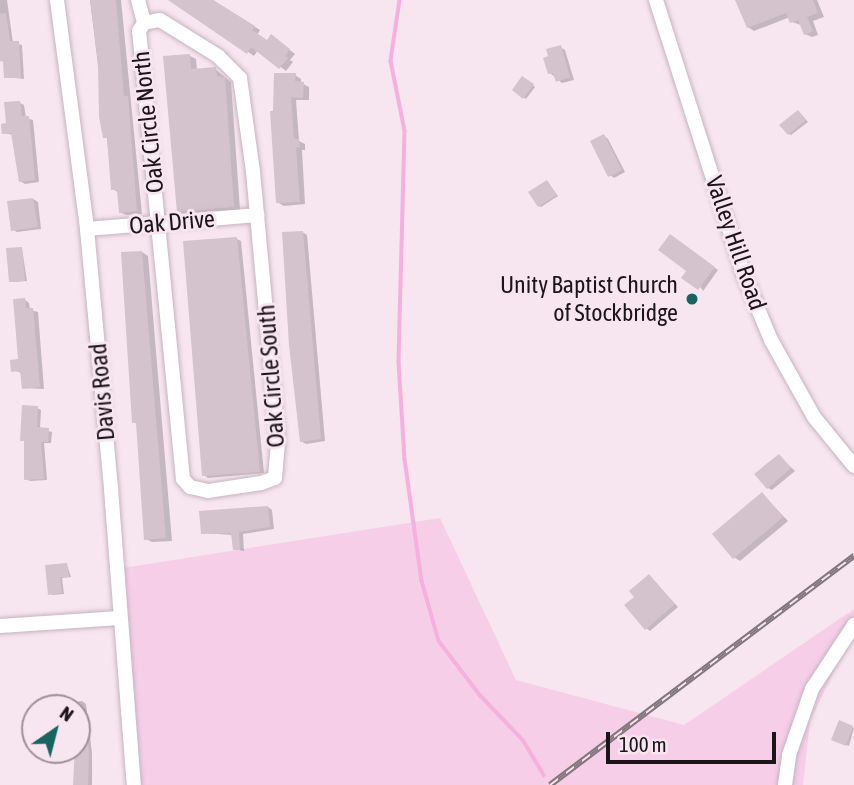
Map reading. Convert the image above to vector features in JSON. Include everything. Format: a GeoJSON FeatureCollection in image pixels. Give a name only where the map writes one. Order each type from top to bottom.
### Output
{"type":"FeatureCollection","features":[{"type":"Feature","properties":{"kind":"street","name":"Davis Road"},"geometry":{"type":"LineString","coordinates":[[57,0],[86,229],[111,489],[134,785]]}},
{"type":"Feature","properties":{"kind":"street"},"geometry":{"type":"LineString","coordinates":[[138,0],[144,23]]}},
{"type":"Feature","properties":{"kind":"street","name":"Valley Hill Road"},"geometry":{"type":"LineString","coordinates":[[656,0],[743,273],[771,340],[814,417],[854,466]]}},
{"type":"Feature","properties":{"kind":"street","name":"Oak Circle North"},"geometry":{"type":"LineString","coordinates":[[159,223],[139,31],[144,23],[160,20],[184,32],[218,55],[240,78],[257,215]]}},
{"type":"Feature","properties":{"kind":"street","name":"Oak Drive"},"geometry":{"type":"LineString","coordinates":[[86,229],[257,215]]}},
{"type":"Feature","properties":{"kind":"street","name":"Oak Circle South"},"geometry":{"type":"LineString","coordinates":[[159,223],[183,479],[190,487],[208,491],[275,478],[278,465],[275,383],[257,215]]}},
{"type":"Feature","properties":{"kind":"street"},"geometry":{"type":"LineString","coordinates":[[0,626],[120,618]]}},
{"type":"Feature","properties":{"kind":"street"},"geometry":{"type":"LineString","coordinates":[[785,785],[789,755],[812,688],[854,625]]}},
{"type":"Feature","properties":{"kind":"shaded area"},"geometry":{"type":"Polygon","coordinates":[[[440,518],[516,680],[684,725],[854,609],[854,629],[810,721],[803,785],[136,785],[123,568],[440,518]]]}},
{"type":"Feature","properties":{"kind":"building"},"geometry":{"type":"Polygon","coordinates":[[[90,0],[116,0],[124,96],[128,96],[137,211],[119,213],[117,190],[111,190],[107,138],[103,138],[99,117],[98,62],[90,0]]]}},
{"type":"Feature","properties":{"kind":"building"},"geometry":{"type":"Polygon","coordinates":[[[168,0],[213,0],[255,26],[252,30],[267,40],[271,34],[290,49],[285,56],[288,58],[279,69],[251,47],[247,54],[168,0]]]}},
{"type":"Feature","properties":{"kind":"building"},"geometry":{"type":"Polygon","coordinates":[[[735,0],[813,0],[818,13],[807,17],[813,31],[804,35],[798,20],[790,23],[786,13],[747,28],[735,0]]]}},
{"type":"Feature","properties":{"kind":"building"},"geometry":{"type":"Polygon","coordinates":[[[6,13],[10,41],[19,41],[21,78],[4,78],[3,61],[0,61],[0,14],[6,13]]]}},
{"type":"Feature","properties":{"kind":"building"},"geometry":{"type":"Polygon","coordinates":[[[561,45],[570,77],[556,82],[553,73],[548,74],[543,58],[548,56],[546,49],[561,45]]]}},
{"type":"Feature","properties":{"kind":"building"},"geometry":{"type":"Polygon","coordinates":[[[190,54],[191,69],[216,67],[217,76],[225,77],[234,207],[177,212],[163,56],[190,54]]]}},
{"type":"Feature","properties":{"kind":"building"},"geometry":{"type":"Polygon","coordinates":[[[274,73],[296,73],[295,81],[304,82],[303,98],[291,97],[294,139],[299,139],[300,147],[296,148],[300,202],[276,203],[270,111],[273,111],[274,73]]]}},
{"type":"Feature","properties":{"kind":"building"},"geometry":{"type":"Polygon","coordinates":[[[522,76],[534,84],[523,99],[512,90],[522,76]]]}},
{"type":"Feature","properties":{"kind":"building"},"geometry":{"type":"Polygon","coordinates":[[[20,101],[22,116],[29,116],[35,180],[19,182],[11,133],[2,134],[1,124],[6,123],[4,102],[20,101]]]}},
{"type":"Feature","properties":{"kind":"building"},"geometry":{"type":"Polygon","coordinates":[[[798,110],[806,120],[788,135],[779,125],[798,110]]]}},
{"type":"Feature","properties":{"kind":"building"},"geometry":{"type":"Polygon","coordinates":[[[604,134],[622,170],[608,177],[590,141],[604,134]]]}},
{"type":"Feature","properties":{"kind":"building"},"geometry":{"type":"Polygon","coordinates":[[[547,180],[557,195],[538,207],[528,192],[547,180]]]}},
{"type":"Feature","properties":{"kind":"building"},"geometry":{"type":"Polygon","coordinates":[[[33,198],[38,227],[11,231],[7,201],[33,198]]]}},
{"type":"Feature","properties":{"kind":"building"},"geometry":{"type":"Polygon","coordinates":[[[303,231],[321,439],[300,442],[289,345],[282,232],[303,231]]]}},
{"type":"Feature","properties":{"kind":"building"},"geometry":{"type":"Polygon","coordinates":[[[670,234],[715,267],[698,290],[681,278],[686,271],[658,250],[670,234]]]}},
{"type":"Feature","properties":{"kind":"building"},"geometry":{"type":"Polygon","coordinates":[[[237,237],[260,472],[202,476],[183,241],[237,237]]]}},
{"type":"Feature","properties":{"kind":"building"},"geometry":{"type":"Polygon","coordinates":[[[22,247],[25,281],[9,282],[6,248],[22,247]]]}},
{"type":"Feature","properties":{"kind":"building"},"geometry":{"type":"Polygon","coordinates":[[[142,251],[166,538],[144,540],[136,423],[132,423],[121,252],[142,251]]]}},
{"type":"Feature","properties":{"kind":"building"},"geometry":{"type":"Polygon","coordinates":[[[25,298],[26,308],[33,308],[40,387],[22,389],[20,371],[11,372],[10,360],[18,359],[13,299],[25,298]]]}},
{"type":"Feature","properties":{"kind":"building"},"geometry":{"type":"Polygon","coordinates":[[[22,405],[38,406],[37,427],[49,428],[48,442],[41,442],[44,479],[24,480],[24,441],[20,441],[22,405]]]}},
{"type":"Feature","properties":{"kind":"building"},"geometry":{"type":"Polygon","coordinates":[[[779,454],[791,468],[767,489],[754,474],[779,454]]]}},
{"type":"Feature","properties":{"kind":"building"},"geometry":{"type":"Polygon","coordinates":[[[762,492],[783,517],[733,559],[712,534],[762,492]]]}},
{"type":"Feature","properties":{"kind":"building"},"geometry":{"type":"Polygon","coordinates":[[[268,506],[270,527],[239,532],[240,550],[233,550],[231,533],[201,534],[199,511],[268,506]]]}},
{"type":"Feature","properties":{"kind":"building"},"geometry":{"type":"Polygon","coordinates":[[[67,563],[69,577],[60,577],[62,593],[48,595],[45,565],[67,563]]]}},
{"type":"Feature","properties":{"kind":"building"},"geometry":{"type":"Polygon","coordinates":[[[649,574],[675,604],[645,630],[624,605],[634,597],[629,591],[649,574]]]}},
{"type":"Feature","properties":{"kind":"building"},"geometry":{"type":"Polygon","coordinates":[[[839,720],[853,726],[846,746],[831,740],[839,720]]]}},
{"type":"Feature","properties":{"kind":"building"},"geometry":{"type":"Polygon","coordinates":[[[74,764],[89,764],[88,785],[73,785],[74,764]]]}},
{"type":"Feature","properties":{"kind":"waterway"},"geometry":{"type":"LineString","coordinates":[[400,0],[391,61],[405,131],[399,362],[405,459],[422,581],[439,641],[480,695],[523,740],[544,775]]}},
{"type":"Feature","properties":{"kind":"railway"},"geometry":{"type":"LineString","coordinates":[[550,785],[854,556]]}},
{"type":"Feature","properties":{"kind":"place","name":"Unity Baptist Church of Stockbridge"},"geometry":{"type":"Point","coordinates":[692,299]}}]}
